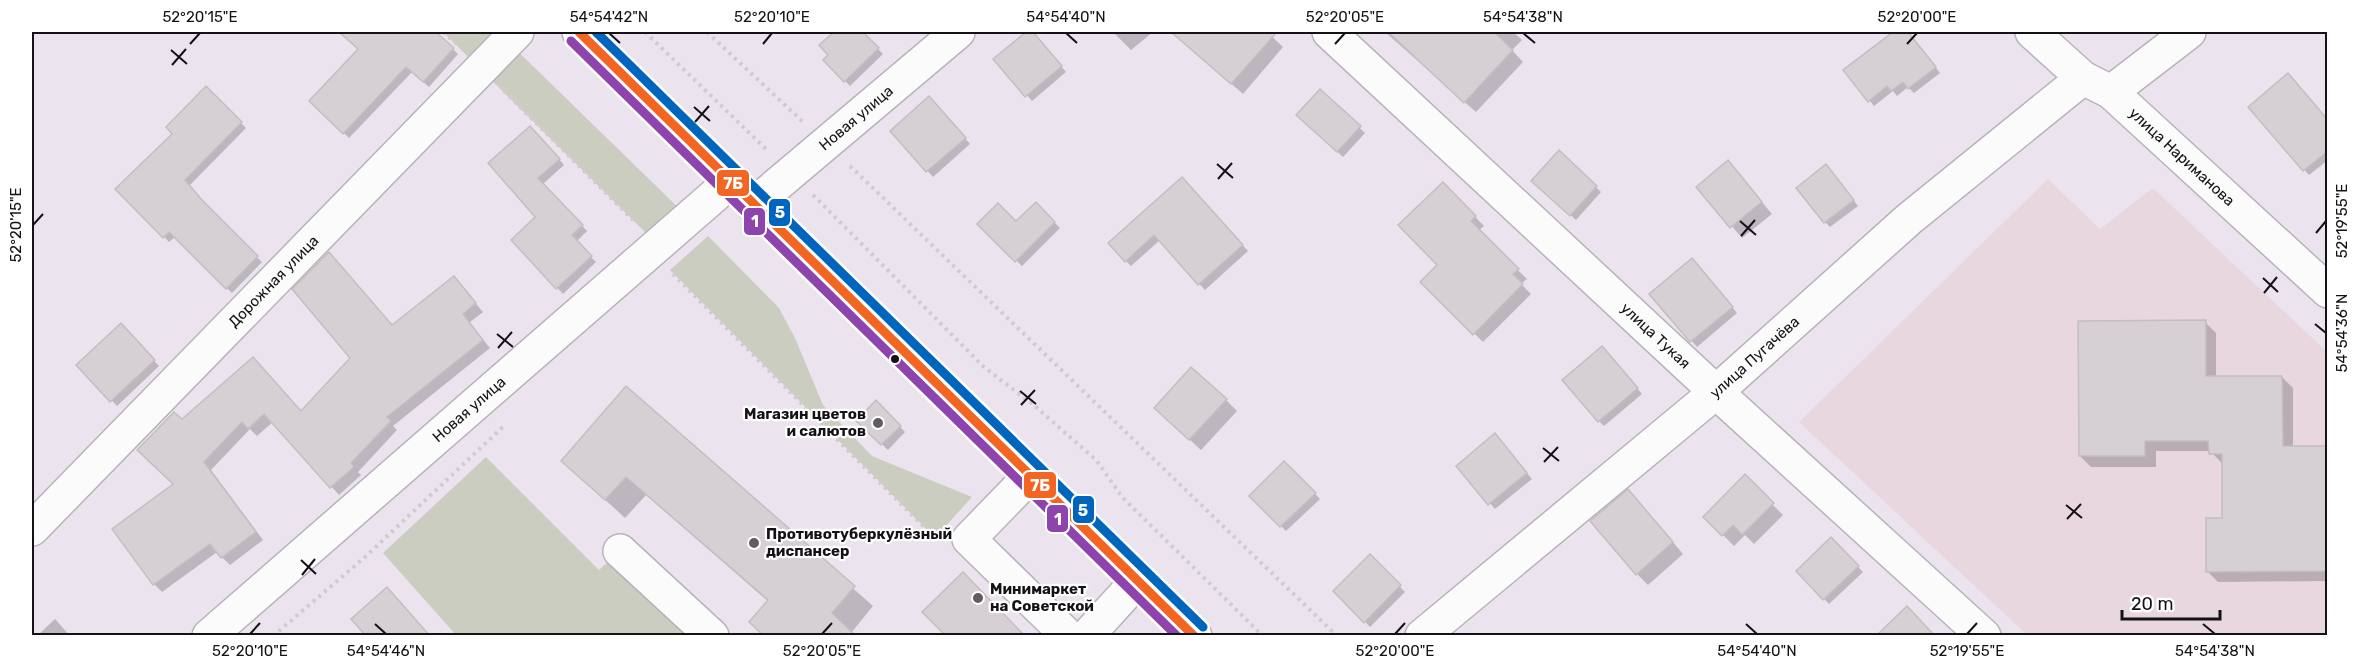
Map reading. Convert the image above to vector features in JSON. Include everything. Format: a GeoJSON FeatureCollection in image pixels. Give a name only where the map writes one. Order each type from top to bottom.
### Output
{"type":"FeatureCollection","features":[{"type":"Feature","properties":{"kind":"street","name":"Дорожная улица"},"geometry":{"type":"LineString","coordinates":[[32,529],[517,32]]}},
{"type":"Feature","properties":{"kind":"street"},"geometry":{"type":"LineString","coordinates":[[579,32],[1195,636]]}},
{"type":"Feature","properties":{"kind":"street","name":"Новая улица"},"geometry":{"type":"LineString","coordinates":[[753,205],[958,32]]}},
{"type":"Feature","properties":{"kind":"street","name":"улица Тукая"},"geometry":{"type":"LineString","coordinates":[[1329,32],[1716,392],[1984,636]]}},
{"type":"Feature","properties":{"kind":"street","name":"улица Нариманова"},"geometry":{"type":"LineString","coordinates":[[2032,32],[2097,85],[2328,291]]}},
{"type":"Feature","properties":{"kind":"street","name":"улица Пугачёва"},"geometry":{"type":"LineString","coordinates":[[1422,636],[1716,392],[1909,219],[2097,85],[2189,32]]}},
{"type":"Feature","properties":{"kind":"street","name":"Новая улица"},"geometry":{"type":"LineString","coordinates":[[209,636],[664,257],[730,182]]}},
{"type":"Feature","properties":{"kind":"street"},"geometry":{"type":"LineString","coordinates":[[1031,475],[969,539],[1068,636]]}},
{"type":"Feature","properties":{"kind":"street"},"geometry":{"type":"LineString","coordinates":[[620,551],[712,636]]}},
{"type":"Feature","properties":{"kind":"street"},"geometry":{"type":"LineString","coordinates":[[1087,636],[1138,580]]}},
{"type":"Feature","properties":{"kind":"path"},"geometry":{"type":"LineString","coordinates":[[443,32],[481,68],[943,546]]}},
{"type":"Feature","properties":{"kind":"path"},"geometry":{"type":"LineString","coordinates":[[645,32],[791,173],[984,367],[1035,406],[1097,461],[1122,497],[1263,636]]}},
{"type":"Feature","properties":{"kind":"path"},"geometry":{"type":"LineString","coordinates":[[707,32],[826,143],[1337,636]]}},
{"type":"Feature","properties":{"kind":"path"},"geometry":{"type":"LineString","coordinates":[[273,636],[371,552],[515,416]]}},
{"type":"Feature","properties":{"kind":"shaded area"},"geometry":{"type":"Polygon","coordinates":[[[443,32],[498,32],[689,218],[658,245],[443,32]]]}},
{"type":"Feature","properties":{"kind":"shaded area"},"geometry":{"type":"Polygon","coordinates":[[[2048,179],[2100,229],[2153,188],[2327,352],[2327,635],[2027,635],[1799,422],[2048,179]]]}},
{"type":"Feature","properties":{"kind":"shaded area"},"geometry":{"type":"Polygon","coordinates":[[[708,236],[779,308],[795,338],[823,405],[872,456],[972,497],[935,538],[670,270],[708,236]]]}},
{"type":"Feature","properties":{"kind":"shaded area"},"geometry":{"type":"Polygon","coordinates":[[[486,457],[599,570],[620,551],[707,636],[456,635],[383,553],[486,457]]]}},
{"type":"Feature","properties":{"kind":"building"},"geometry":{"type":"Polygon","coordinates":[[[339,32],[436,32],[454,48],[423,82],[406,67],[343,134],[309,101],[358,49],[339,32]]]}},
{"type":"Feature","properties":{"kind":"building"},"geometry":{"type":"Polygon","coordinates":[[[834,32],[863,32],[879,48],[844,82],[823,60],[828,55],[819,45],[834,32]]]}},
{"type":"Feature","properties":{"kind":"building"},"geometry":{"type":"Polygon","coordinates":[[[1026,32],[1033,32],[1062,66],[1025,97],[993,59],[1026,32]]]}},
{"type":"Feature","properties":{"kind":"building"},"geometry":{"type":"Polygon","coordinates":[[[1171,32],[1277,32],[1231,84],[1171,32]]]}},
{"type":"Feature","properties":{"kind":"building"},"geometry":{"type":"Polygon","coordinates":[[[1388,32],[1494,32],[1513,50],[1464,103],[1388,32]]]}},
{"type":"Feature","properties":{"kind":"building"},"geometry":{"type":"Polygon","coordinates":[[[1893,32],[1908,32],[1936,67],[1908,89],[1903,82],[1891,91],[1887,86],[1868,102],[1843,70],[1893,32]]]}},
{"type":"Feature","properties":{"kind":"building"},"geometry":{"type":"Polygon","coordinates":[[[2288,73],[2328,120],[2328,151],[2303,171],[2248,107],[2288,73]]]}},
{"type":"Feature","properties":{"kind":"building"},"geometry":{"type":"Polygon","coordinates":[[[206,86],[242,122],[185,180],[258,256],[226,289],[169,232],[163,238],[115,189],[172,134],[166,127],[206,86]]]}},
{"type":"Feature","properties":{"kind":"building"},"geometry":{"type":"Polygon","coordinates":[[[1320,89],[1361,126],[1337,152],[1296,115],[1320,89]]]}},
{"type":"Feature","properties":{"kind":"building"},"geometry":{"type":"Polygon","coordinates":[[[929,96],[966,138],[926,172],[890,131],[929,96]]]}},
{"type":"Feature","properties":{"kind":"building"},"geometry":{"type":"Polygon","coordinates":[[[530,126],[560,159],[538,178],[583,225],[572,235],[592,256],[556,289],[511,240],[535,217],[488,163],[530,126]]]}},
{"type":"Feature","properties":{"kind":"building"},"geometry":{"type":"Polygon","coordinates":[[[1559,150],[1597,186],[1570,216],[1531,181],[1559,150]]]}},
{"type":"Feature","properties":{"kind":"building"},"geometry":{"type":"Polygon","coordinates":[[[1728,160],[1762,202],[1730,228],[1696,187],[1728,160]]]}},
{"type":"Feature","properties":{"kind":"building"},"geometry":{"type":"Polygon","coordinates":[[[1826,164],[1854,200],[1824,223],[1796,188],[1826,164]]]}},
{"type":"Feature","properties":{"kind":"building"},"geometry":{"type":"Polygon","coordinates":[[[1182,177],[1243,245],[1198,285],[1154,235],[1125,262],[1108,243],[1182,177]]]}},
{"type":"Feature","properties":{"kind":"building"},"geometry":{"type":"Polygon","coordinates":[[[1443,182],[1476,216],[1471,221],[1519,269],[1513,274],[1523,284],[1473,335],[1420,282],[1437,265],[1398,225],[1443,182]]]}},
{"type":"Feature","properties":{"kind":"building"},"geometry":{"type":"Polygon","coordinates":[[[1036,202],[1055,222],[1015,262],[977,224],[998,203],[1016,221],[1036,202]]]}},
{"type":"Feature","properties":{"kind":"building"},"geometry":{"type":"Polygon","coordinates":[[[329,252],[392,325],[454,276],[476,303],[463,314],[483,340],[387,417],[391,421],[351,463],[354,467],[330,488],[264,414],[248,429],[242,422],[204,462],[256,532],[221,558],[210,544],[153,585],[112,529],[173,484],[137,450],[174,412],[182,419],[253,357],[301,411],[350,358],[292,289],[329,252]]]}},
{"type":"Feature","properties":{"kind":"building"},"geometry":{"type":"Polygon","coordinates":[[[1692,258],[1733,307],[1690,342],[1649,294],[1692,258]]]}},
{"type":"Feature","properties":{"kind":"building"},"geometry":{"type":"Polygon","coordinates":[[[2206,320],[2206,376],[2282,376],[2283,446],[2328,446],[2328,571],[2206,572],[2206,518],[2222,518],[2222,454],[2209,454],[2208,441],[2145,441],[2145,456],[2079,456],[2078,321],[2206,320]]]}},
{"type":"Feature","properties":{"kind":"building"},"geometry":{"type":"Polygon","coordinates":[[[121,323],[155,360],[110,402],[76,365],[121,323]]]}},
{"type":"Feature","properties":{"kind":"building"},"geometry":{"type":"Polygon","coordinates":[[[1602,346],[1638,388],[1598,422],[1562,380],[1602,346]]]}},
{"type":"Feature","properties":{"kind":"building"},"geometry":{"type":"Polygon","coordinates":[[[1191,367],[1227,399],[1189,440],[1154,408],[1191,367]]]}},
{"type":"Feature","properties":{"kind":"building","name":"Противотуберкулёзный диспансер"},"geometry":{"type":"Polygon","coordinates":[[[626,386],[855,586],[832,613],[856,636],[764,636],[749,622],[768,600],[626,477],[605,500],[561,461],[626,386]]]}},
{"type":"Feature","properties":{"kind":"building","name":"Магазин цветов и салютов"},"geometry":{"type":"Polygon","coordinates":[[[876,400],[901,426],[881,445],[856,421],[876,400]]]}},
{"type":"Feature","properties":{"kind":"building"},"geometry":{"type":"Polygon","coordinates":[[[1495,433],[1527,473],[1488,505],[1456,466],[1495,433]]]}},
{"type":"Feature","properties":{"kind":"building"},"geometry":{"type":"Polygon","coordinates":[[[1284,461],[1316,493],[1280,527],[1249,496],[1284,461]]]}},
{"type":"Feature","properties":{"kind":"building"},"geometry":{"type":"Polygon","coordinates":[[[1745,474],[1774,503],[1742,535],[1733,525],[1722,536],[1703,517],[1745,474]]]}},
{"type":"Feature","properties":{"kind":"building"},"geometry":{"type":"Polygon","coordinates":[[[1628,489],[1673,542],[1636,575],[1590,521],[1628,489]]]}},
{"type":"Feature","properties":{"kind":"building"},"geometry":{"type":"Polygon","coordinates":[[[1831,537],[1859,566],[1823,600],[1796,571],[1831,537]]]}},
{"type":"Feature","properties":{"kind":"building"},"geometry":{"type":"Polygon","coordinates":[[[1370,554],[1401,585],[1364,623],[1333,591],[1370,554]]]}},
{"type":"Feature","properties":{"kind":"building"},"geometry":{"type":"Polygon","coordinates":[[[963,572],[1025,636],[946,636],[922,612],[963,572]]]}},
{"type":"Feature","properties":{"kind":"building"},"geometry":{"type":"Polygon","coordinates":[[[387,587],[430,636],[366,636],[351,619],[387,587]]]}},
{"type":"Feature","properties":{"kind":"building"},"geometry":{"type":"Polygon","coordinates":[[[1907,606],[1935,636],[1876,636],[1907,606]]]}},
{"type":"Feature","properties":{"kind":"transit line","name":"7Б"},"geometry":{"type":"LineString","coordinates":[[579,32],[1194,636]]}},
{"type":"Feature","properties":{"kind":"transit line","name":"5"},"geometry":{"type":"LineString","coordinates":[[596,32],[1203,627]]}},
{"type":"Feature","properties":{"kind":"transit line","name":"1"},"geometry":{"type":"LineString","coordinates":[[571,41],[1177,636]]}},
{"type":"Feature","properties":{"kind":"place","name":"Магазин цветов и салютов"},"geometry":{"type":"Point","coordinates":[878,423]}},
{"type":"Feature","properties":{"kind":"place","name":"Противотуберкулёзный диспансер"},"geometry":{"type":"Point","coordinates":[754,543]}},
{"type":"Feature","properties":{"kind":"place","name":"Минимаркет на Советской"},"geometry":{"type":"Point","coordinates":[978,598]}}]}
